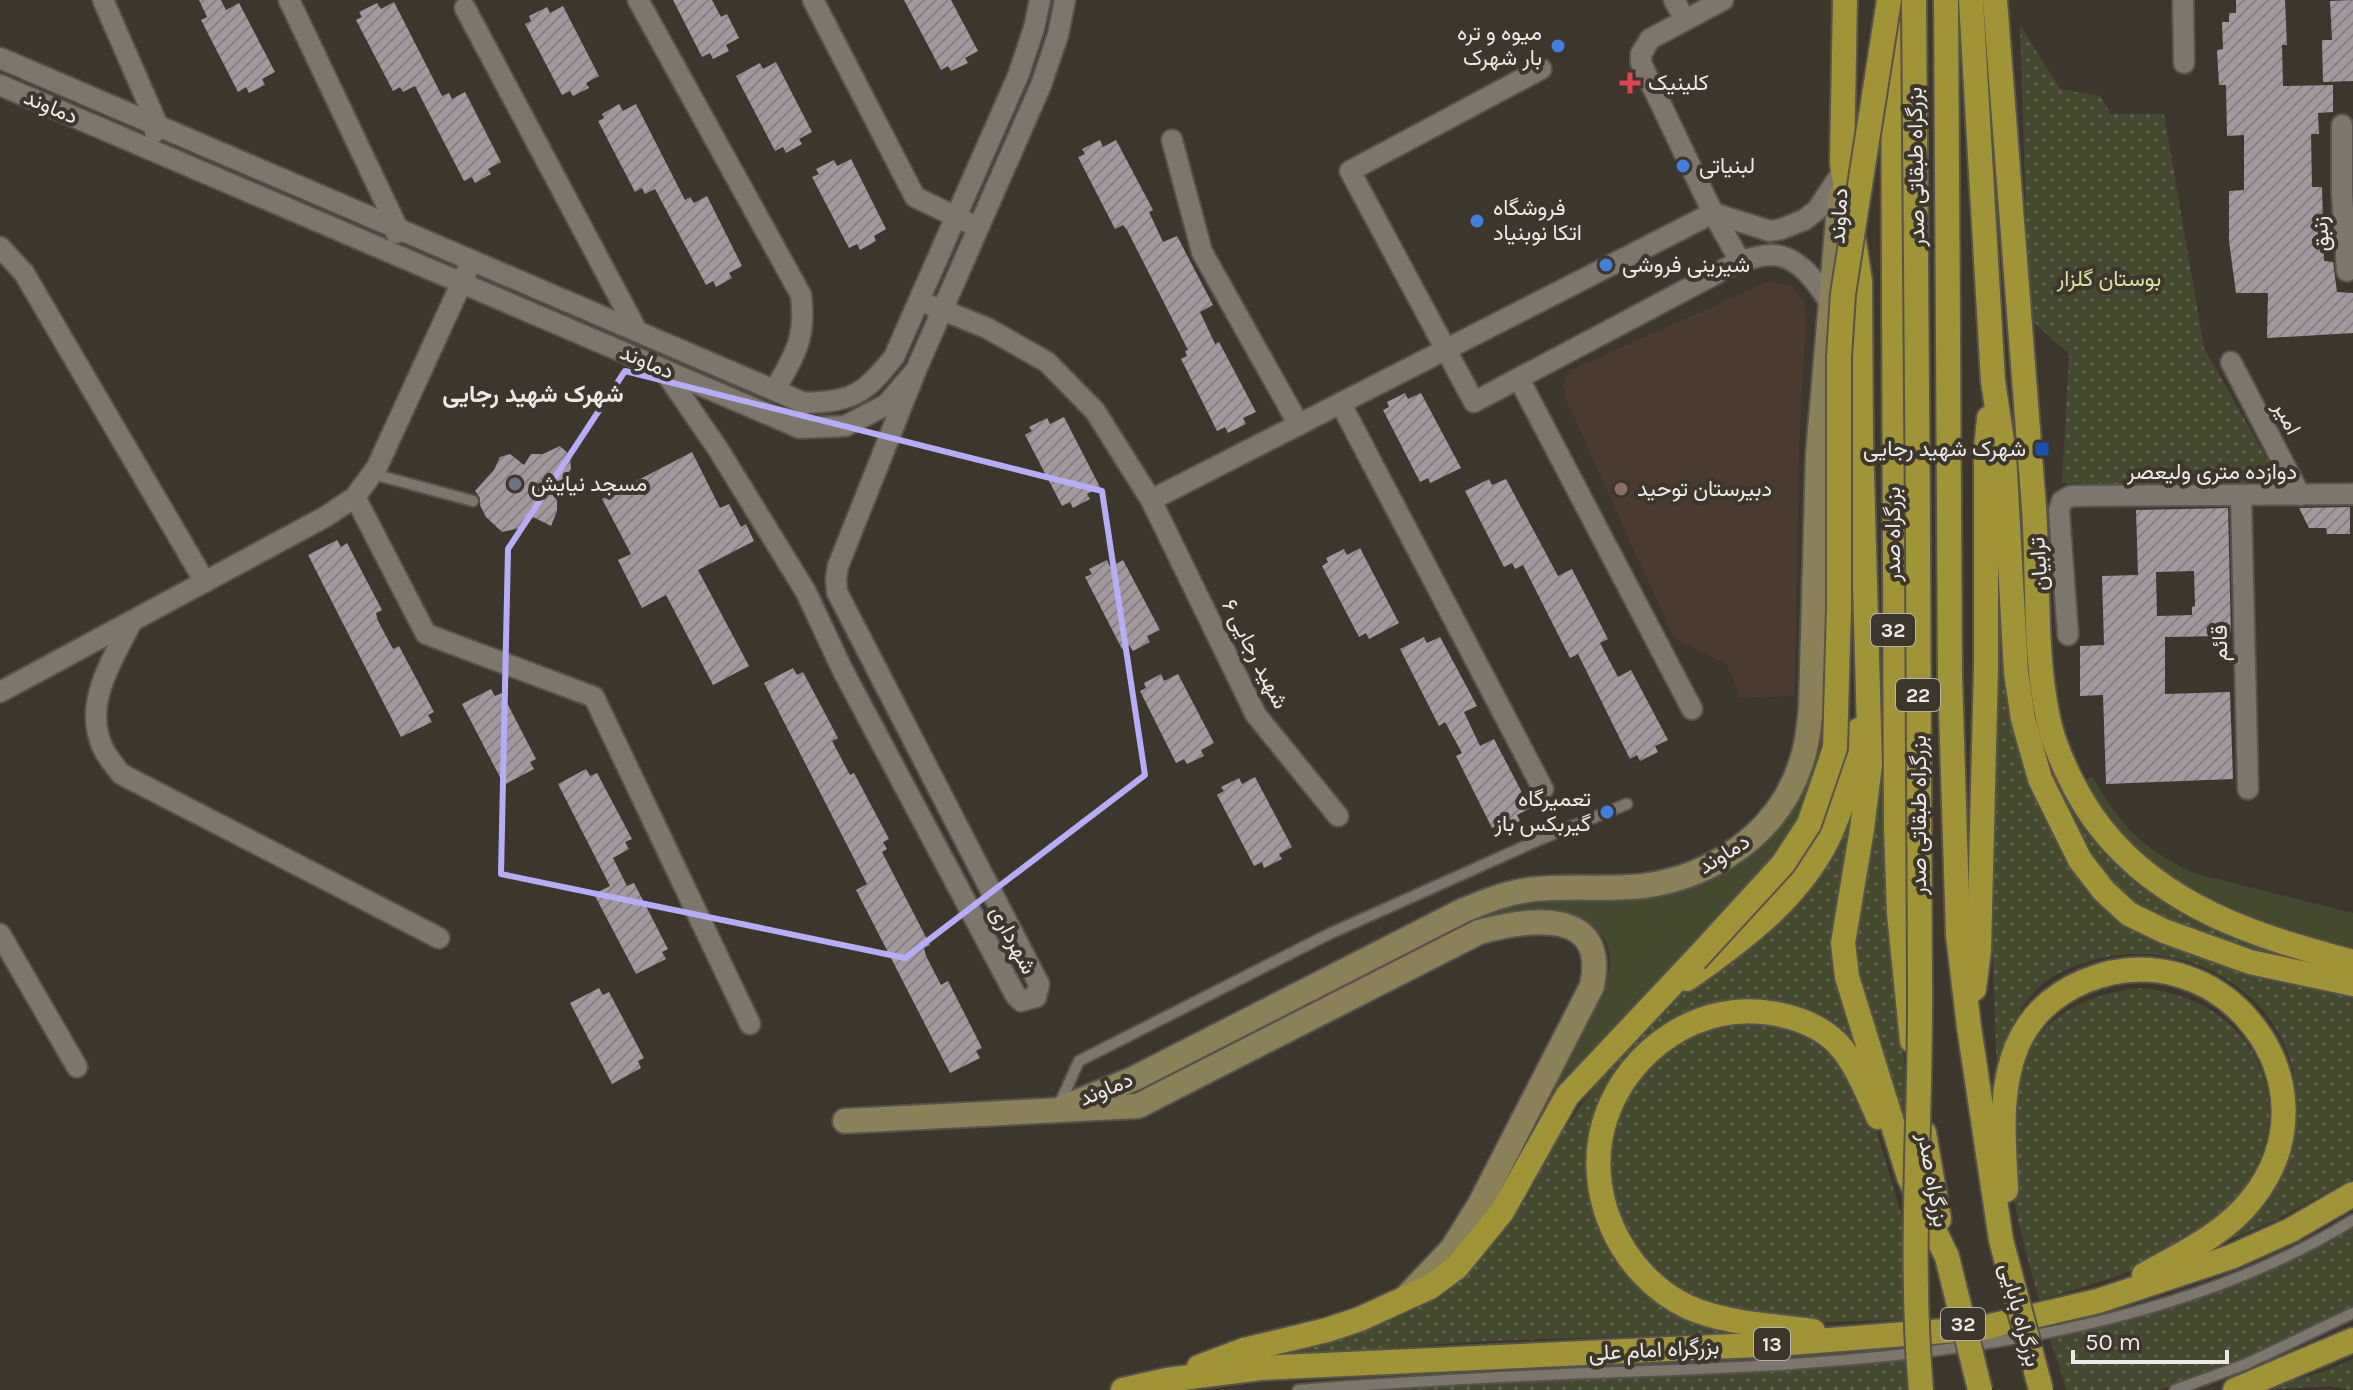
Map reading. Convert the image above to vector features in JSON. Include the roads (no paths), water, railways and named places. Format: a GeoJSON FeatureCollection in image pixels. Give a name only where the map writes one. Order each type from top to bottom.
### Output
{"type":"FeatureCollection","features":[{"type":"Feature","properties":{"kind":"highway"},"geometry":{"type":"LineString","coordinates":[[1845,0],[1842,169],[1860,281],[1866,696],[1870,765],[1843,955],[1847,977],[1909,1177]]}},
{"type":"Feature","properties":{"kind":"highway"},"geometry":{"type":"LineString","coordinates":[[1167,1380],[1244,1350],[1349,1323],[1430,1287],[1457,1267],[1502,1212],[1567,1096],[1783,864],[1809,824],[1835,748],[1839,609],[1839,357],[1843,294],[1891,0]]}},
{"type":"Feature","properties":{"kind":"highway","name":"بزرگراه صدر"},"geometry":{"type":"LineString","coordinates":[[1891,0],[1893,629],[1899,913],[1918,1092],[1947,1257]]}},
{"type":"Feature","properties":{"kind":"highway","name":"بزرگراه طبقاتی صدر"},"geometry":{"type":"LineString","coordinates":[[1914,0],[1920,1027],[1916,1258],[1921,1390]]}},
{"type":"Feature","properties":{"kind":"highway"},"geometry":{"type":"LineString","coordinates":[[1946,0],[1950,676],[1958,935],[2001,1240]]}},
{"type":"Feature","properties":{"kind":"highway"},"geometry":{"type":"LineString","coordinates":[[1971,0],[1993,381],[2004,454],[2019,697],[2040,779],[2080,860],[2115,903],[2144,922],[2250,962],[2353,984]]}},
{"type":"Feature","properties":{"kind":"highway"},"geometry":{"type":"LineString","coordinates":[[1995,0],[2034,503],[2042,671],[2054,738],[2076,787],[2099,826],[2135,865],[2157,883],[2177,897],[2221,918],[2353,962]]}},
{"type":"Feature","properties":{"kind":"highway"},"geometry":{"type":"LineString","coordinates":[[1969,1027],[1979,950],[1986,666],[1986,450],[1993,381]]}},
{"type":"Feature","properties":{"kind":"highway"},"geometry":{"type":"LineString","coordinates":[[1654,1002],[1760,925],[1812,865],[1833,829],[1847,790],[1866,696]]}},
{"type":"Feature","properties":{"kind":"highway"},"geometry":{"type":"LineString","coordinates":[[2001,1240],[2006,1192],[2006,1081],[2016,1048],[2035,1016],[2070,987],[2101,975],[2133,970],[2162,971],[2183,976],[2221,994],[2242,1011],[2261,1033],[2280,1078],[2282,1134],[2270,1171],[2251,1201],[2224,1227],[2098,1301]]}},
{"type":"Feature","properties":{"kind":"highway"},"geometry":{"type":"LineString","coordinates":[[1855,1336],[1713,1316],[1688,1307],[1646,1279],[1626,1254],[1607,1215],[1598,1162],[1605,1118],[1615,1095],[1651,1049],[1685,1026],[1724,1012],[1759,1011],[1783,1015],[1824,1032],[1849,1058],[1947,1257]]}},
{"type":"Feature","properties":{"kind":"highway","name":"بزرگراه امام علی"},"geometry":{"type":"LineString","coordinates":[[1123,1390],[1167,1380],[1261,1368],[1777,1344],[1982,1328],[2098,1301],[2231,1257],[2291,1230],[2353,1194]]}},
{"type":"Feature","properties":{"kind":"highway","name":"بزرگراه بابایی"},"geometry":{"type":"LineString","coordinates":[[2001,1240],[2041,1390]]}},
{"type":"Feature","properties":{"kind":"highway","name":"32"},"geometry":{"type":"LineString","coordinates":[[1947,1257],[1980,1390]]}},
{"type":"Feature","properties":{"kind":"highway"},"geometry":{"type":"LineString","coordinates":[[2235,1390],[2353,1340]]}},
{"type":"Feature","properties":{"kind":"main road","name":"دماوند"},"geometry":{"type":"LineString","coordinates":[[1057,1110],[1133,1079],[1464,910],[1500,896],[1528,890],[1620,888],[1666,882],[1716,863],[1756,834],[1789,791],[1808,736],[1821,393],[1839,232],[1842,169]]}},
{"type":"Feature","properties":{"kind":"main road","name":"دماوند"},"geometry":{"type":"LineString","coordinates":[[845,1121],[1138,1106],[1479,932],[1535,920],[1557,922],[1576,929],[1594,955],[1596,971],[1592,986],[1480,1204],[1452,1249],[1405,1299]]}},
{"type":"Feature","properties":{"kind":"street"},"geometry":{"type":"LineString","coordinates":[[103,0],[158,126],[148,148]]}},
{"type":"Feature","properties":{"kind":"street"},"geometry":{"type":"LineString","coordinates":[[289,0],[398,229],[388,251]]}},
{"type":"Feature","properties":{"kind":"street"},"geometry":{"type":"LineString","coordinates":[[638,0],[801,295],[804,325],[795,354],[775,390]]}},
{"type":"Feature","properties":{"kind":"street"},"geometry":{"type":"LineString","coordinates":[[813,0],[915,197],[978,228]]}},
{"type":"Feature","properties":{"kind":"street","name":"دماوند"},"geometry":{"type":"LineString","coordinates":[[0,58],[804,403],[839,401],[871,385],[894,357],[1018,76],[1040,0]]}},
{"type":"Feature","properties":{"kind":"street","name":"دماوند"},"geometry":{"type":"LineString","coordinates":[[0,85],[800,428],[845,426],[886,405],[916,370],[1041,85],[1058,35],[1065,0]]}},
{"type":"Feature","properties":{"kind":"street"},"geometry":{"type":"LineString","coordinates":[[1674,0],[1685,20]]}},
{"type":"Feature","properties":{"kind":"street"},"geometry":{"type":"LineString","coordinates":[[1723,0],[1650,39],[1641,54],[1641,63],[1713,213],[1740,261]]}},
{"type":"Feature","properties":{"kind":"street"},"geometry":{"type":"LineString","coordinates":[[2183,0],[2184,63]]}},
{"type":"Feature","properties":{"kind":"street"},"geometry":{"type":"LineString","coordinates":[[465,8],[637,331]]}},
{"type":"Feature","properties":{"kind":"street"},"geometry":{"type":"LineString","coordinates":[[1541,69],[1350,171],[1474,402],[1740,261],[1774,254],[1812,275],[1860,346]]}},
{"type":"Feature","properties":{"kind":"street","name":"زنبق"},"geometry":{"type":"LineString","coordinates":[[2342,125],[2348,194],[2347,271]]}},
{"type":"Feature","properties":{"kind":"street"},"geometry":{"type":"LineString","coordinates":[[1172,140],[1202,252],[1299,425]]}},
{"type":"Feature","properties":{"kind":"street"},"geometry":{"type":"LineString","coordinates":[[1151,500],[1713,213],[1770,231],[1804,220],[1817,210],[1842,169]]}},
{"type":"Feature","properties":{"kind":"street"},"geometry":{"type":"LineString","coordinates":[[0,247],[24,273],[205,582]]}},
{"type":"Feature","properties":{"kind":"street"},"geometry":{"type":"LineString","coordinates":[[0,692],[325,517],[355,497],[373,474],[472,260]]}},
{"type":"Feature","properties":{"kind":"street","name":"شهید رجایی ۶"},"geometry":{"type":"LineString","coordinates":[[919,301],[987,328],[1047,362],[1095,411],[1151,500],[1256,715],[1338,816]]}},
{"type":"Feature","properties":{"kind":"street","name":"امیر"},"geometry":{"type":"LineString","coordinates":[[2231,362],[2300,495]]}},
{"type":"Feature","properties":{"kind":"street","name":"شهرداری"},"geometry":{"type":"LineString","coordinates":[[663,369],[718,449],[806,592],[842,669],[1016,996],[1021,1001],[1031,1000],[1038,993],[1039,984],[869,656],[837,592],[836,579]]}},
{"type":"Feature","properties":{"kind":"street"},"geometry":{"type":"LineString","coordinates":[[806,592],[836,579],[838,566],[916,370]]}},
{"type":"Feature","properties":{"kind":"street"},"geometry":{"type":"LineString","coordinates":[[1519,379],[1692,709]]}},
{"type":"Feature","properties":{"kind":"street"},"geometry":{"type":"LineString","coordinates":[[1341,404],[1543,789]]}},
{"type":"Feature","properties":{"kind":"street","name":"دوازده متری ولیعصر"},"geometry":{"type":"LineString","coordinates":[[2071,496],[2353,494]]}},
{"type":"Feature","properties":{"kind":"street","name":"ترابیان"},"geometry":{"type":"LineString","coordinates":[[2068,635],[2059,511],[2062,501],[2071,496]]}},
{"type":"Feature","properties":{"kind":"street","name":"قائم"},"geometry":{"type":"LineString","coordinates":[[2241,496],[2248,789]]}},
{"type":"Feature","properties":{"kind":"street"},"geometry":{"type":"LineString","coordinates":[[355,497],[426,634],[594,697],[750,1024]]}},
{"type":"Feature","properties":{"kind":"street"},"geometry":{"type":"LineString","coordinates":[[132,621],[102,683],[95,715],[102,747],[121,774],[439,938]]}},
{"type":"Feature","properties":{"kind":"street"},"geometry":{"type":"LineString","coordinates":[[842,669],[869,656]]}},
{"type":"Feature","properties":{"kind":"street"},"geometry":{"type":"LineString","coordinates":[[0,934],[77,1067]]}},
{"type":"Feature","properties":{"kind":"lane"},"geometry":{"type":"LineString","coordinates":[[373,474],[473,501]]}},
{"type":"Feature","properties":{"kind":"lane"},"geometry":{"type":"LineString","coordinates":[[1057,1110],[1079,1061],[1329,934],[1627,804]]}},
{"type":"Feature","properties":{"kind":"lane"},"geometry":{"type":"LineString","coordinates":[[1298,1390],[1430,1380],[1848,1359],[2055,1333],[2158,1305],[2212,1286],[2295,1251],[2353,1220]]}},
{"type":"Feature","properties":{"kind":"lane"},"geometry":{"type":"LineString","coordinates":[[2175,1390],[2246,1364],[2353,1313]]}},
{"type":"Feature","properties":{"kind":"place","name":"میوه و تره بار شهرک"},"geometry":{"type":"Point","coordinates":[1558,46]}},
{"type":"Feature","properties":{"kind":"place","name":"کلینیک"},"geometry":{"type":"Point","coordinates":[1630,83]}},
{"type":"Feature","properties":{"kind":"place","name":"لبنیاتی"},"geometry":{"type":"Point","coordinates":[1683,166]}},
{"type":"Feature","properties":{"kind":"place","name":"فروشگاه اتکا نوبنیاد"},"geometry":{"type":"Point","coordinates":[1477,221]}},
{"type":"Feature","properties":{"kind":"place","name":"شیرینی فروشی"},"geometry":{"type":"Point","coordinates":[1606,265]}},
{"type":"Feature","properties":{"kind":"place","name":"شهرک شهید رجایی"},"geometry":{"type":"Point","coordinates":[2042,449]}},
{"type":"Feature","properties":{"kind":"place","name":"مسجد نیایش"},"geometry":{"type":"Point","coordinates":[515,484]}},
{"type":"Feature","properties":{"kind":"place","name":"دبیرستان توحید"},"geometry":{"type":"Point","coordinates":[1621,489]}},
{"type":"Feature","properties":{"kind":"place","name":"تعمیرگاه گیربکس باز"},"geometry":{"type":"Point","coordinates":[1607,812]}},
{"type":"Feature","properties":{"kind":"district","name":"شهرک شهید رجایی"},"geometry":{"type":"Point","coordinates":[533,394]}},
{"type":"Feature","properties":{"kind":"park label","name":"بوستان گلزار"},"geometry":{"type":"Point","coordinates":[2109,279]}}]}
